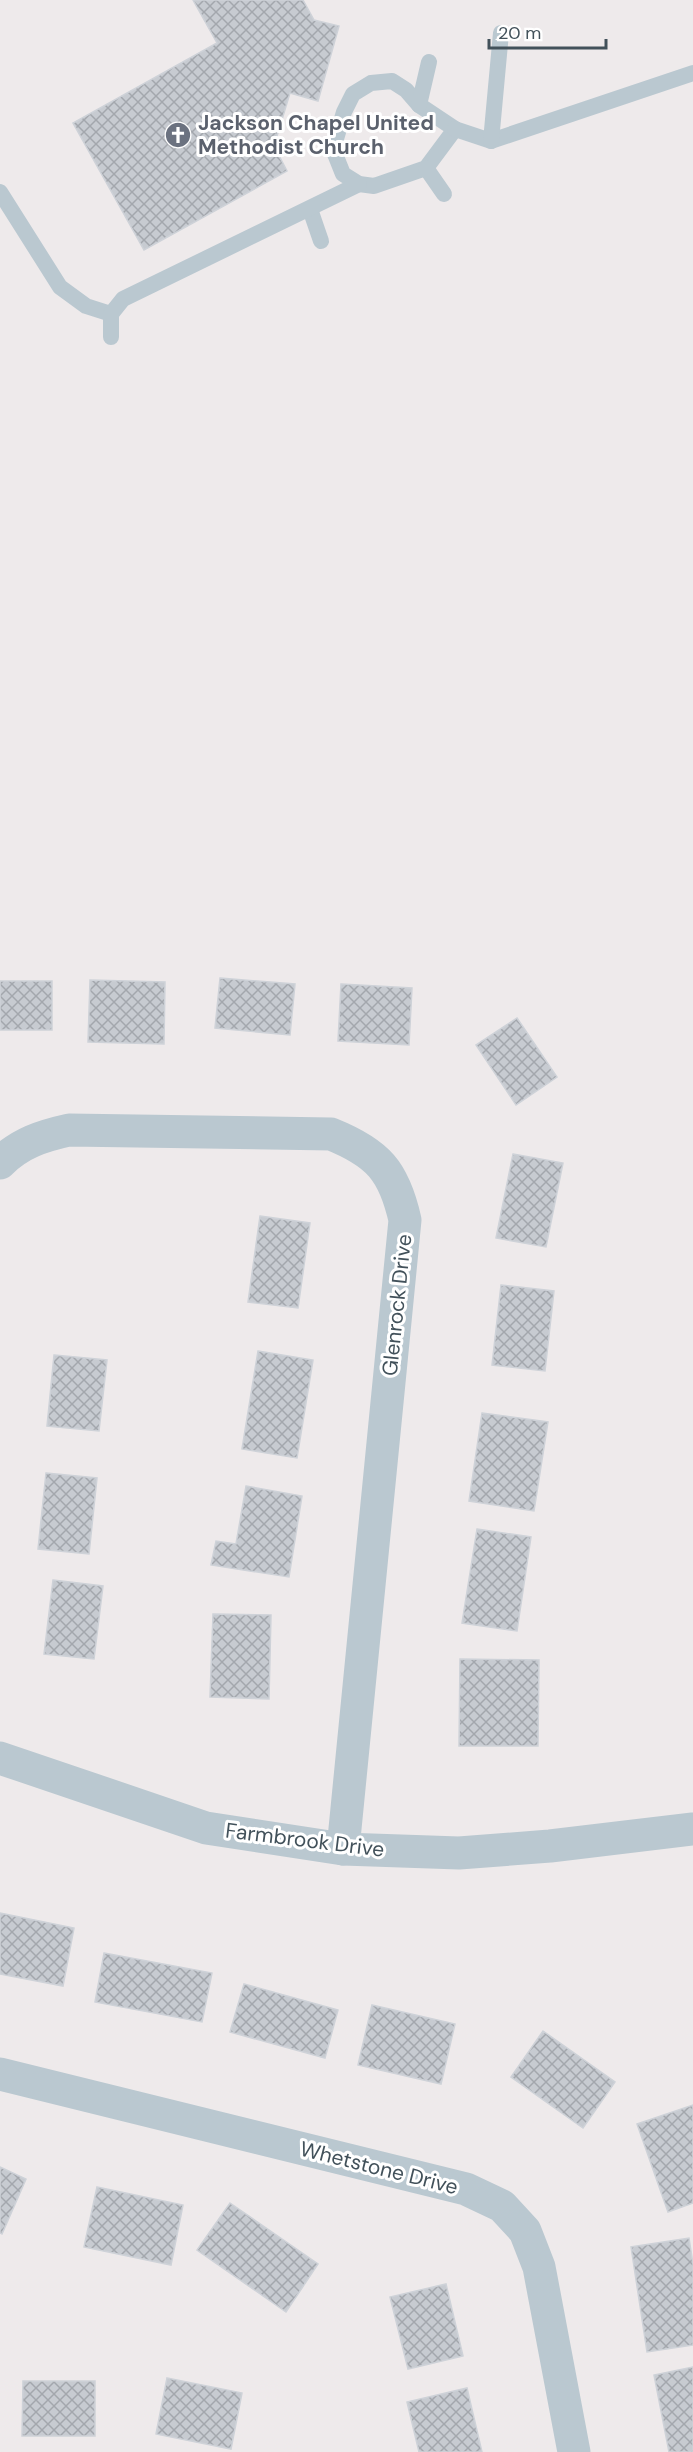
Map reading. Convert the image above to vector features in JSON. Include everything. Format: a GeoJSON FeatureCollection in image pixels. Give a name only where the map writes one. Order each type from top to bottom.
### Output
{"type":"FeatureCollection","features":[{"type":"Feature","properties":{"kind":"street","name":"Glenrock Drive"},"geometry":{"type":"LineString","coordinates":[[0,1163],[12,1151],[39,1136],[69,1130],[331,1134],[359,1145],[383,1165],[398,1190],[405,1220],[343,1849]]}},
{"type":"Feature","properties":{"kind":"street","name":"Farmbrook Drive"},"geometry":{"type":"LineString","coordinates":[[0,1758],[206,1828],[343,1849],[459,1853],[550,1846],[693,1829]]}},
{"type":"Feature","properties":{"kind":"street","name":"Whetstone Drive"},"geometry":{"type":"LineString","coordinates":[[0,2074],[466,2189],[502,2206],[525,2231],[539,2267],[574,2452]]}},
{"type":"Feature","properties":{"kind":"lane"},"geometry":{"type":"LineString","coordinates":[[491,141],[501,33]]}},
{"type":"Feature","properties":{"kind":"lane"},"geometry":{"type":"LineString","coordinates":[[419,105],[429,62]]}},
{"type":"Feature","properties":{"kind":"lane"},"geometry":{"type":"LineString","coordinates":[[455,129],[426,168],[374,186],[359,184],[343,174],[333,149],[344,112],[353,94],[370,83],[392,81],[406,90],[419,105],[455,129],[491,141],[693,73]]}},
{"type":"Feature","properties":{"kind":"lane"},"geometry":{"type":"LineString","coordinates":[[426,168],[444,194]]}},
{"type":"Feature","properties":{"kind":"lane"},"geometry":{"type":"LineString","coordinates":[[111,337],[111,314],[123,299],[359,184]]}},
{"type":"Feature","properties":{"kind":"lane"},"geometry":{"type":"LineString","coordinates":[[0,192],[60,287],[86,306],[111,314]]}},
{"type":"Feature","properties":{"kind":"lane"},"geometry":{"type":"LineString","coordinates":[[310,209],[321,241]]}},
{"type":"Feature","properties":{"kind":"building","name":"Jackson Chapel United Methodist Church"},"geometry":{"type":"Polygon","coordinates":[[[193,0],[303,0],[314,20],[339,26],[318,101],[290,93],[274,146],[287,171],[144,250],[73,123],[217,43],[193,0]]]}},
{"type":"Feature","properties":{"kind":"building"},"geometry":{"type":"Polygon","coordinates":[[[220,978],[295,984],[290,1035],[215,1028],[220,978]]]}},
{"type":"Feature","properties":{"kind":"building"},"geometry":{"type":"Polygon","coordinates":[[[90,980],[165,982],[164,1044],[88,1042],[90,980]]]}},
{"type":"Feature","properties":{"kind":"building"},"geometry":{"type":"Polygon","coordinates":[[[0,981],[52,981],[52,1030],[0,1030],[0,981]]]}},
{"type":"Feature","properties":{"kind":"building"},"geometry":{"type":"Polygon","coordinates":[[[341,984],[412,988],[409,1045],[338,1041],[341,984]]]}},
{"type":"Feature","properties":{"kind":"building"},"geometry":{"type":"Polygon","coordinates":[[[517,1018],[557,1077],[516,1105],[476,1045],[517,1018]]]}},
{"type":"Feature","properties":{"kind":"building"},"geometry":{"type":"Polygon","coordinates":[[[513,1154],[563,1163],[546,1247],[496,1238],[513,1154]]]}},
{"type":"Feature","properties":{"kind":"building"},"geometry":{"type":"Polygon","coordinates":[[[260,1216],[310,1223],[298,1308],[248,1302],[260,1216]]]}},
{"type":"Feature","properties":{"kind":"building"},"geometry":{"type":"Polygon","coordinates":[[[501,1285],[554,1291],[545,1371],[492,1365],[501,1285]]]}},
{"type":"Feature","properties":{"kind":"building"},"geometry":{"type":"Polygon","coordinates":[[[258,1351],[313,1360],[297,1458],[242,1449],[258,1351]]]}},
{"type":"Feature","properties":{"kind":"building"},"geometry":{"type":"Polygon","coordinates":[[[54,1355],[107,1360],[99,1431],[47,1426],[54,1355]]]}},
{"type":"Feature","properties":{"kind":"building"},"geometry":{"type":"Polygon","coordinates":[[[482,1413],[548,1422],[534,1511],[469,1501],[482,1413]]]}},
{"type":"Feature","properties":{"kind":"building"},"geometry":{"type":"Polygon","coordinates":[[[46,1473],[97,1478],[89,1554],[38,1549],[46,1473]]]}},
{"type":"Feature","properties":{"kind":"building"},"geometry":{"type":"Polygon","coordinates":[[[246,1486],[302,1496],[289,1577],[211,1565],[216,1541],[236,1544],[246,1486]]]}},
{"type":"Feature","properties":{"kind":"building"},"geometry":{"type":"Polygon","coordinates":[[[477,1529],[531,1537],[517,1631],[462,1623],[477,1529]]]}},
{"type":"Feature","properties":{"kind":"building"},"geometry":{"type":"Polygon","coordinates":[[[53,1580],[103,1586],[94,1659],[44,1654],[53,1580]]]}},
{"type":"Feature","properties":{"kind":"building"},"geometry":{"type":"Polygon","coordinates":[[[213,1614],[271,1615],[269,1699],[210,1697],[213,1614]]]}},
{"type":"Feature","properties":{"kind":"building"},"geometry":{"type":"Polygon","coordinates":[[[460,1659],[539,1660],[538,1746],[459,1746],[460,1659]]]}},
{"type":"Feature","properties":{"kind":"building"},"geometry":{"type":"Polygon","coordinates":[[[0,1913],[74,1928],[63,1986],[0,1974],[0,1913]]]}},
{"type":"Feature","properties":{"kind":"building"},"geometry":{"type":"Polygon","coordinates":[[[104,1953],[212,1973],[202,2022],[95,2002],[104,1953]]]}},
{"type":"Feature","properties":{"kind":"building"},"geometry":{"type":"Polygon","coordinates":[[[244,1984],[338,2010],[325,2058],[230,2032],[244,1984]]]}},
{"type":"Feature","properties":{"kind":"building"},"geometry":{"type":"Polygon","coordinates":[[[372,2005],[455,2024],[441,2084],[358,2065],[372,2005]]]}},
{"type":"Feature","properties":{"kind":"building"},"geometry":{"type":"Polygon","coordinates":[[[543,2031],[615,2082],[583,2128],[511,2077],[543,2031]]]}},
{"type":"Feature","properties":{"kind":"building"},"geometry":{"type":"Polygon","coordinates":[[[693,2105],[693,2203],[668,2212],[637,2124],[693,2105]]]}},
{"type":"Feature","properties":{"kind":"building"},"geometry":{"type":"Polygon","coordinates":[[[0,2167],[26,2179],[2,2234],[0,2233],[0,2167]]]}},
{"type":"Feature","properties":{"kind":"building"},"geometry":{"type":"Polygon","coordinates":[[[97,2187],[183,2205],[171,2265],[84,2247],[97,2187]]]}},
{"type":"Feature","properties":{"kind":"building"},"geometry":{"type":"Polygon","coordinates":[[[230,2203],[318,2264],[286,2312],[197,2250],[230,2203]]]}},
{"type":"Feature","properties":{"kind":"building"},"geometry":{"type":"Polygon","coordinates":[[[689,2238],[693,2264],[693,2345],[647,2352],[631,2247],[689,2238]]]}},
{"type":"Feature","properties":{"kind":"building"},"geometry":{"type":"Polygon","coordinates":[[[446,2284],[463,2356],[408,2369],[390,2297],[446,2284]]]}},
{"type":"Feature","properties":{"kind":"building"},"geometry":{"type":"Polygon","coordinates":[[[693,2367],[693,2452],[669,2452],[654,2375],[693,2367]]]}},
{"type":"Feature","properties":{"kind":"building"},"geometry":{"type":"Polygon","coordinates":[[[167,2378],[242,2393],[231,2449],[156,2434],[167,2378]]]}},
{"type":"Feature","properties":{"kind":"building"},"geometry":{"type":"Polygon","coordinates":[[[23,2381],[95,2381],[95,2436],[22,2436],[23,2381]]]}},
{"type":"Feature","properties":{"kind":"building"},"geometry":{"type":"Polygon","coordinates":[[[467,2388],[482,2452],[419,2452],[407,2402],[467,2388]]]}},
{"type":"Feature","properties":{"kind":"place","name":"Jackson Chapel United Methodist Church"},"geometry":{"type":"Point","coordinates":[178,135]}}]}
